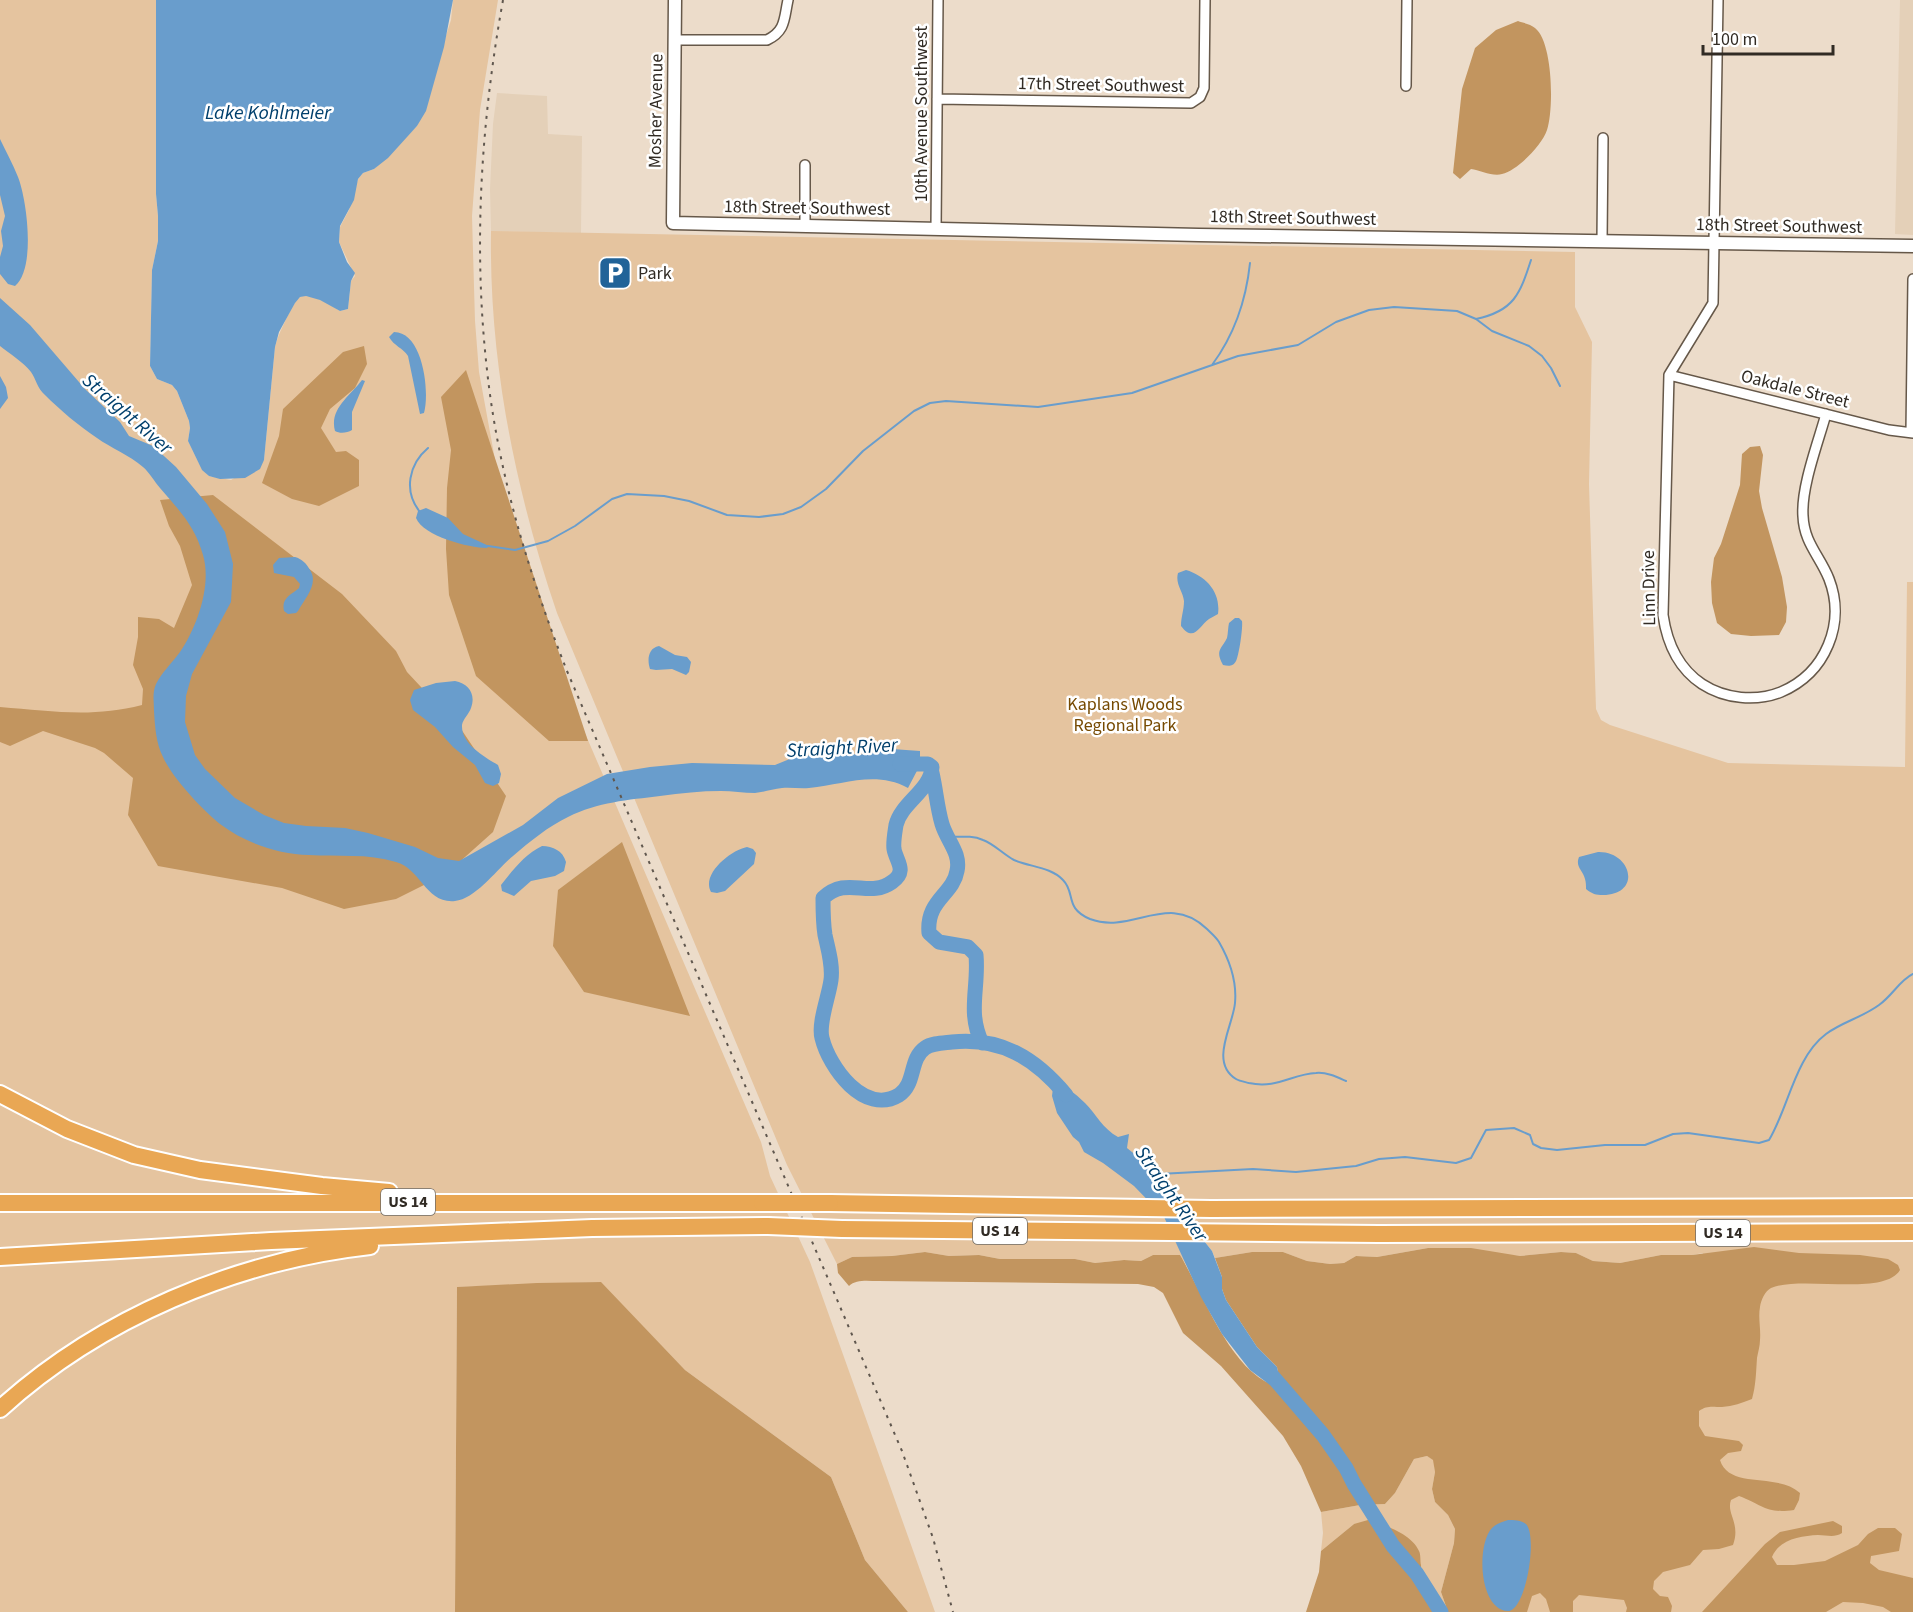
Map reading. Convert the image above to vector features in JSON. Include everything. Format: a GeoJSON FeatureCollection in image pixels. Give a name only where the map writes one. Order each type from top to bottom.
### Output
{"type":"FeatureCollection","features":[{"type":"Feature","properties":{"kind":"highway"},"geometry":{"type":"LineString","coordinates":[[0,1094],[67,1129],[124,1151],[200,1170],[322,1186],[494,1202]]}},
{"type":"Feature","properties":{"kind":"highway"},"geometry":{"type":"LineString","coordinates":[[1701,1208],[1913,1196]]}},
{"type":"Feature","properties":{"kind":"highway","name":"US 14"},"geometry":{"type":"LineString","coordinates":[[0,1203],[830,1203],[1211,1209],[1913,1207]]}},
{"type":"Feature","properties":{"kind":"highway","name":"US 14"},"geometry":{"type":"LineString","coordinates":[[0,1257],[271,1241],[592,1228],[768,1226],[1217,1234],[1913,1232]]}},
{"type":"Feature","properties":{"kind":"highway"},"geometry":{"type":"LineString","coordinates":[[0,1409],[15,1395],[73,1352],[141,1314],[209,1285],[286,1260],[357,1248],[500,1233]]}},
{"type":"Feature","properties":{"kind":"street","name":"Mosher Avenue"},"geometry":{"type":"LineString","coordinates":[[673,223],[675,0]]}},
{"type":"Feature","properties":{"kind":"street"},"geometry":{"type":"LineString","coordinates":[[675,40],[767,40],[779,32],[784,25],[788,0]]}},
{"type":"Feature","properties":{"kind":"street","name":"10th Avenue Southwest"},"geometry":{"type":"LineString","coordinates":[[936,229],[938,0]]}},
{"type":"Feature","properties":{"kind":"street","name":"17th Street Southwest"},"geometry":{"type":"LineString","coordinates":[[937,99],[1191,103],[1200,97],[1204,87],[1205,0]]}},
{"type":"Feature","properties":{"kind":"street"},"geometry":{"type":"LineString","coordinates":[[1406,86],[1407,0]]}},
{"type":"Feature","properties":{"kind":"street","name":"Linn Drive"},"geometry":{"type":"LineString","coordinates":[[1718,0],[1713,303],[1669,375],[1663,615],[1670,644],[1681,665],[1701,683],[1725,694],[1755,698],[1789,688],[1808,674],[1818,663],[1831,640],[1835,613],[1833,590],[1807,538],[1803,514],[1805,493],[1826,414]]}},
{"type":"Feature","properties":{"kind":"street"},"geometry":{"type":"LineString","coordinates":[[1602,241],[1603,138]]}},
{"type":"Feature","properties":{"kind":"street"},"geometry":{"type":"LineString","coordinates":[[805,165],[805,226]]}},
{"type":"Feature","properties":{"kind":"street","name":"18th Street Southwest"},"geometry":{"type":"LineString","coordinates":[[673,223],[1913,246]]}},
{"type":"Feature","properties":{"kind":"street"},"geometry":{"type":"LineString","coordinates":[[1912,432],[1913,279]]}},
{"type":"Feature","properties":{"kind":"street","name":"Oakdale Street"},"geometry":{"type":"LineString","coordinates":[[1669,375],[1889,430],[1912,432]]}},
{"type":"Feature","properties":{"kind":"shaded area"},"geometry":{"type":"Polygon","coordinates":[[[1900,0],[1913,0],[1913,235],[1895,234],[1900,0]]]}},
{"type":"Feature","properties":{"kind":"shaded area"},"geometry":{"type":"Polygon","coordinates":[[[1518,21],[1535,28],[1541,36],[1549,61],[1551,107],[1547,130],[1529,156],[1508,172],[1495,175],[1471,169],[1460,179],[1453,173],[1462,89],[1475,48],[1496,30],[1518,21]]]}},
{"type":"Feature","properties":{"kind":"shaded area"},"geometry":{"type":"Polygon","coordinates":[[[497,93],[547,96],[548,134],[582,136],[581,233],[491,231],[490,189],[497,93]]]}},
{"type":"Feature","properties":{"kind":"shaded area"},"geometry":{"type":"Polygon","coordinates":[[[364,346],[367,364],[355,388],[330,409],[321,428],[336,452],[346,451],[359,460],[359,486],[319,506],[292,499],[262,483],[279,436],[283,409],[343,352],[364,346]]]}},
{"type":"Feature","properties":{"kind":"shaded area"},"geometry":{"type":"Polygon","coordinates":[[[466,370],[588,741],[549,741],[476,676],[449,595],[446,549],[447,488],[451,450],[441,397],[466,370]]]}},
{"type":"Feature","properties":{"kind":"shaded area"},"geometry":{"type":"Polygon","coordinates":[[[1760,446],[1763,455],[1759,491],[1782,577],[1787,607],[1786,622],[1779,635],[1731,634],[1717,623],[1712,603],[1711,582],[1714,558],[1721,544],[1740,485],[1742,454],[1750,447],[1760,446]]]}},
{"type":"Feature","properties":{"kind":"shaded area"},"geometry":{"type":"Polygon","coordinates":[[[213,495],[342,594],[396,651],[407,672],[463,732],[506,796],[493,832],[446,874],[396,899],[344,909],[282,888],[158,866],[128,815],[133,778],[104,753],[43,731],[10,746],[0,742],[0,707],[54,712],[89,712],[142,705],[143,689],[133,665],[138,637],[138,617],[159,619],[174,628],[192,585],[180,546],[169,526],[160,500],[213,495]]]}},
{"type":"Feature","properties":{"kind":"shaded area"},"geometry":{"type":"Polygon","coordinates":[[[622,842],[690,1016],[584,992],[553,946],[558,890],[622,842]]]}},
{"type":"Feature","properties":{"kind":"shaded area"},"geometry":{"type":"Polygon","coordinates":[[[1754,1247],[1799,1253],[1860,1255],[1888,1259],[1898,1265],[1900,1270],[1891,1278],[1877,1282],[1784,1285],[1771,1288],[1765,1293],[1759,1311],[1760,1342],[1752,1399],[1730,1406],[1702,1409],[1699,1411],[1699,1426],[1705,1436],[1739,1441],[1743,1445],[1741,1451],[1728,1453],[1720,1460],[1725,1469],[1733,1475],[1791,1487],[1800,1493],[1799,1500],[1794,1510],[1777,1511],[1739,1496],[1731,1500],[1730,1510],[1735,1525],[1733,1545],[1703,1550],[1690,1565],[1663,1572],[1654,1581],[1653,1589],[1660,1596],[1668,1597],[1672,1606],[1671,1612],[1626,1612],[1624,1600],[1579,1595],[1573,1601],[1573,1612],[1550,1612],[1546,1599],[1540,1593],[1532,1596],[1527,1612],[1448,1612],[1441,1592],[1454,1543],[1455,1529],[1448,1515],[1435,1502],[1432,1489],[1435,1472],[1433,1460],[1427,1456],[1414,1459],[1395,1493],[1385,1504],[1360,1505],[1321,1512],[1301,1466],[1283,1436],[1221,1366],[1183,1333],[1163,1293],[1154,1287],[1138,1284],[866,1281],[855,1282],[849,1286],[838,1273],[837,1264],[852,1257],[925,1252],[949,1256],[979,1255],[1000,1259],[1075,1259],[1095,1263],[1141,1261],[1153,1255],[1180,1255],[1233,1351],[1247,1368],[1263,1380],[1280,1387],[1277,1367],[1257,1347],[1226,1300],[1222,1289],[1222,1277],[1215,1258],[1252,1252],[1283,1252],[1307,1261],[1330,1264],[1344,1263],[1356,1256],[1377,1257],[1428,1248],[1471,1248],[1520,1256],[1561,1252],[1576,1253],[1593,1261],[1620,1263],[1661,1255],[1692,1255],[1754,1247]]]}},
{"type":"Feature","properties":{"kind":"shaded area"},"geometry":{"type":"Polygon","coordinates":[[[601,1282],[685,1370],[831,1477],[865,1560],[908,1612],[455,1612],[457,1287],[601,1282]]]}},
{"type":"Feature","properties":{"kind":"shaded area"},"geometry":{"type":"Polygon","coordinates":[[[1368,1520],[1382,1524],[1410,1539],[1420,1554],[1425,1593],[1432,1603],[1445,1612],[1306,1612],[1319,1572],[1321,1551],[1354,1524],[1368,1520]]]}},
{"type":"Feature","properties":{"kind":"shaded area"},"geometry":{"type":"Polygon","coordinates":[[[1833,1521],[1842,1526],[1842,1533],[1833,1536],[1805,1536],[1785,1542],[1772,1557],[1777,1565],[1825,1561],[1858,1545],[1868,1534],[1878,1528],[1895,1528],[1902,1534],[1899,1551],[1871,1556],[1870,1563],[1879,1570],[1913,1578],[1913,1612],[1891,1612],[1883,1607],[1843,1602],[1826,1612],[1702,1612],[1765,1544],[1780,1532],[1833,1521]]]}},
{"type":"Feature","properties":{"kind":"green space"},"geometry":{"type":"Polygon","coordinates":[[[0,0],[156,0],[158,241],[152,270],[150,366],[157,379],[172,385],[177,391],[189,421],[188,441],[199,463],[209,476],[231,480],[264,460],[275,347],[296,301],[300,297],[310,296],[340,311],[348,309],[351,281],[355,276],[339,242],[340,227],[349,210],[358,179],[363,173],[374,169],[417,126],[451,20],[453,0],[498,0],[480,110],[472,216],[479,372],[498,476],[572,703],[761,1142],[770,1176],[810,1262],[935,1612],[908,1612],[865,1560],[831,1477],[685,1370],[600,1282],[457,1287],[455,1612],[0,1612],[0,0]]]}},
{"type":"Feature","properties":{"kind":"green space","name":"Kaplans Woods Regional Park"},"geometry":{"type":"Polygon","coordinates":[[[491,231],[1575,252],[1575,307],[1592,342],[1589,484],[1596,709],[1601,720],[1610,725],[1728,763],[1905,767],[1907,582],[1913,582],[1913,1612],[1517,1612],[1703,1253],[1661,1255],[1620,1263],[1593,1261],[1576,1253],[1561,1252],[1520,1256],[1428,1248],[1377,1257],[1356,1256],[1344,1263],[1330,1264],[1307,1261],[1283,1252],[1252,1252],[1215,1258],[1168,1186],[1134,1185],[1164,1217],[1190,1271],[1180,1255],[1153,1255],[1141,1261],[1095,1263],[1075,1259],[1000,1259],[979,1255],[949,1256],[925,1252],[852,1257],[837,1264],[787,1165],[557,613],[529,519],[508,425],[495,329],[491,231]]]}},
{"type":"Feature","properties":{"kind":"green space"},"geometry":{"type":"Polygon","coordinates":[[[1427,1456],[1434,1460],[1435,1472],[1432,1489],[1435,1502],[1448,1515],[1455,1529],[1454,1543],[1441,1592],[1448,1612],[1430,1601],[1424,1590],[1421,1569],[1354,1524],[1321,1551],[1323,1533],[1321,1512],[1360,1505],[1385,1504],[1395,1493],[1414,1459],[1427,1456]]]}},
{"type":"Feature","properties":{"kind":"water","name":"Lake Kohlmeier"},"geometry":{"type":"Polygon","coordinates":[[[156,0],[453,0],[444,47],[426,111],[417,126],[388,158],[374,169],[363,173],[358,179],[354,200],[340,226],[339,242],[347,262],[355,273],[351,281],[348,309],[340,311],[320,300],[306,296],[300,297],[279,332],[275,347],[264,460],[260,469],[245,478],[220,479],[209,476],[202,470],[188,441],[189,421],[177,391],[172,385],[157,379],[150,366],[152,270],[158,241],[156,0]]]}},
{"type":"Feature","properties":{"kind":"water"},"geometry":{"type":"Polygon","coordinates":[[[0,139],[18,177],[27,217],[26,265],[22,277],[15,286],[8,284],[0,274],[0,257],[3,246],[1,231],[5,216],[0,195],[0,139]]]}},
{"type":"Feature","properties":{"kind":"water"},"geometry":{"type":"Polygon","coordinates":[[[0,298],[30,325],[85,389],[120,422],[129,436],[153,446],[176,467],[207,504],[225,532],[233,564],[231,602],[192,674],[186,696],[185,722],[195,755],[205,769],[235,798],[264,815],[284,823],[345,828],[368,833],[415,847],[438,858],[459,861],[523,825],[558,798],[607,774],[650,767],[692,763],[775,765],[797,756],[818,755],[835,750],[858,755],[892,749],[920,751],[920,765],[908,788],[896,783],[871,779],[755,793],[691,792],[602,805],[579,812],[546,830],[513,856],[471,895],[455,901],[437,897],[412,871],[396,862],[363,856],[297,854],[262,846],[240,837],[213,818],[181,784],[163,757],[156,735],[154,694],[156,684],[180,652],[192,631],[204,592],[205,567],[196,535],[180,511],[145,469],[70,418],[42,392],[28,368],[0,346],[0,298]]]}},
{"type":"Feature","properties":{"kind":"water"},"geometry":{"type":"Polygon","coordinates":[[[394,332],[404,335],[418,352],[425,378],[424,413],[420,414],[408,356],[389,337],[394,332]]]}},
{"type":"Feature","properties":{"kind":"water"},"geometry":{"type":"Polygon","coordinates":[[[0,376],[6,387],[8,398],[0,409],[0,376]]]}},
{"type":"Feature","properties":{"kind":"water"},"geometry":{"type":"Polygon","coordinates":[[[362,380],[365,381],[352,412],[352,430],[339,433],[335,431],[334,423],[338,409],[362,380]]]}},
{"type":"Feature","properties":{"kind":"water"},"geometry":{"type":"Polygon","coordinates":[[[426,508],[448,518],[463,534],[489,546],[487,548],[458,543],[428,530],[416,518],[418,511],[426,508]]]}},
{"type":"Feature","properties":{"kind":"water"},"geometry":{"type":"Polygon","coordinates":[[[295,557],[307,565],[313,580],[310,591],[298,611],[288,614],[284,611],[284,603],[287,597],[299,588],[300,584],[294,577],[274,573],[273,565],[279,558],[295,557]]]}},
{"type":"Feature","properties":{"kind":"water"},"geometry":{"type":"Polygon","coordinates":[[[1186,570],[1200,576],[1211,586],[1218,606],[1218,614],[1193,633],[1189,633],[1181,626],[1184,601],[1177,577],[1178,573],[1186,570]]]}},
{"type":"Feature","properties":{"kind":"water"},"geometry":{"type":"Polygon","coordinates":[[[1235,618],[1242,621],[1237,658],[1232,665],[1223,665],[1219,656],[1220,650],[1227,638],[1229,623],[1235,618]]]}},
{"type":"Feature","properties":{"kind":"water"},"geometry":{"type":"Polygon","coordinates":[[[659,646],[675,655],[687,657],[691,662],[689,672],[686,675],[672,669],[650,669],[649,655],[655,647],[659,646]]]}},
{"type":"Feature","properties":{"kind":"water"},"geometry":{"type":"Polygon","coordinates":[[[455,681],[468,687],[473,698],[471,708],[462,725],[465,738],[475,749],[498,765],[501,774],[499,783],[493,786],[485,783],[475,765],[453,747],[435,727],[413,710],[410,700],[414,690],[436,683],[455,681]]]}},
{"type":"Feature","properties":{"kind":"water"},"geometry":{"type":"Polygon","coordinates":[[[542,846],[554,848],[563,855],[566,862],[564,871],[555,876],[531,881],[514,896],[502,891],[501,885],[514,869],[524,858],[542,846]]]}},
{"type":"Feature","properties":{"kind":"water"},"geometry":{"type":"Polygon","coordinates":[[[747,847],[756,853],[754,864],[725,891],[711,892],[710,878],[719,864],[733,853],[747,847]]]}},
{"type":"Feature","properties":{"kind":"water"},"geometry":{"type":"Polygon","coordinates":[[[1598,852],[1618,858],[1625,865],[1628,881],[1624,888],[1616,893],[1598,895],[1586,889],[1585,879],[1578,863],[1579,857],[1598,852]]]}},
{"type":"Feature","properties":{"kind":"water"},"geometry":{"type":"Polygon","coordinates":[[[1054,1080],[1081,1099],[1113,1134],[1118,1137],[1129,1134],[1127,1148],[1159,1174],[1174,1193],[1193,1227],[1212,1251],[1222,1277],[1222,1289],[1226,1300],[1257,1347],[1277,1367],[1281,1388],[1270,1385],[1250,1370],[1222,1334],[1201,1297],[1164,1217],[1134,1186],[1084,1152],[1057,1113],[1052,1096],[1054,1080]]]}},
{"type":"Feature","properties":{"kind":"water"},"geometry":{"type":"Polygon","coordinates":[[[1508,1520],[1526,1524],[1531,1543],[1525,1587],[1514,1608],[1508,1611],[1498,1608],[1491,1600],[1483,1576],[1482,1561],[1487,1536],[1492,1528],[1508,1520]]]}},
{"type":"Feature","properties":{"kind":"waterway"},"geometry":{"type":"LineString","coordinates":[[1476,319],[1499,311],[1514,299],[1531,260]]}},
{"type":"Feature","properties":{"kind":"waterway"},"geometry":{"type":"LineString","coordinates":[[1212,365],[1238,317],[1246,291],[1250,263]]}},
{"type":"Feature","properties":{"kind":"waterway"},"geometry":{"type":"LineString","coordinates":[[488,546],[515,550],[548,541],[575,526],[612,499],[627,494],[664,496],[689,501],[727,515],[759,517],[783,514],[801,507],[826,489],[863,451],[914,411],[930,403],[946,401],[1038,407],[1132,393],[1238,356],[1298,345],[1336,322],[1369,310],[1394,307],[1457,311],[1476,319],[1492,331],[1529,346],[1542,356],[1560,386]]}},
{"type":"Feature","properties":{"kind":"waterway"},"geometry":{"type":"LineString","coordinates":[[420,512],[411,495],[410,478],[416,462],[428,448]]}},
{"type":"Feature","properties":{"kind":"waterway","name":"Straight River"},"geometry":{"type":"LineString","coordinates":[[900,764],[928,764],[932,767],[927,783],[904,810],[896,825],[894,846],[900,866],[897,878],[883,887],[841,888],[823,898],[824,930],[831,974],[821,1032],[832,1062],[840,1074],[861,1094],[873,1099],[886,1100],[899,1095],[908,1085],[917,1058],[928,1046],[970,1041],[986,1043],[1016,1053],[1029,1061],[1042,1070],[1066,1095]]}},
{"type":"Feature","properties":{"kind":"waterway"},"geometry":{"type":"LineString","coordinates":[[932,773],[942,824],[958,865],[951,886],[935,905],[929,922],[929,933],[939,942],[968,947],[976,955],[974,1010],[982,1043]]}},
{"type":"Feature","properties":{"kind":"waterway"},"geometry":{"type":"LineString","coordinates":[[947,837],[979,838],[1014,860],[1053,872],[1067,885],[1073,905],[1082,915],[1090,919],[1121,922],[1164,913],[1192,918],[1218,940],[1234,979],[1235,1003],[1223,1054],[1228,1072],[1236,1079],[1259,1084],[1276,1083],[1316,1073],[1328,1074],[1346,1081]]}},
{"type":"Feature","properties":{"kind":"waterway"},"geometry":{"type":"LineString","coordinates":[[1159,1174],[1253,1169],[1296,1172],[1356,1166],[1379,1159],[1405,1157],[1456,1163],[1471,1158],[1486,1130],[1514,1128],[1530,1135],[1533,1144],[1541,1148],[1557,1150],[1605,1145],[1645,1145],[1673,1134],[1688,1133],[1759,1143],[1769,1140],[1799,1069],[1815,1044],[1832,1030],[1879,1005],[1913,974]]}},
{"type":"Feature","properties":{"kind":"waterway","name":"Straight River"},"geometry":{"type":"LineString","coordinates":[[1267,1370],[1323,1435],[1346,1468],[1393,1546],[1417,1574],[1441,1612]]}},
{"type":"Feature","properties":{"kind":"railway"},"geometry":{"type":"LineString","coordinates":[[503,0],[489,92],[481,184],[481,277],[483,324],[492,409],[517,523],[540,598],[567,671],[902,1451],[933,1538],[953,1612]]}},
{"type":"Feature","properties":{"kind":"place","name":"Park"},"geometry":{"type":"Point","coordinates":[615,273]}}]}
